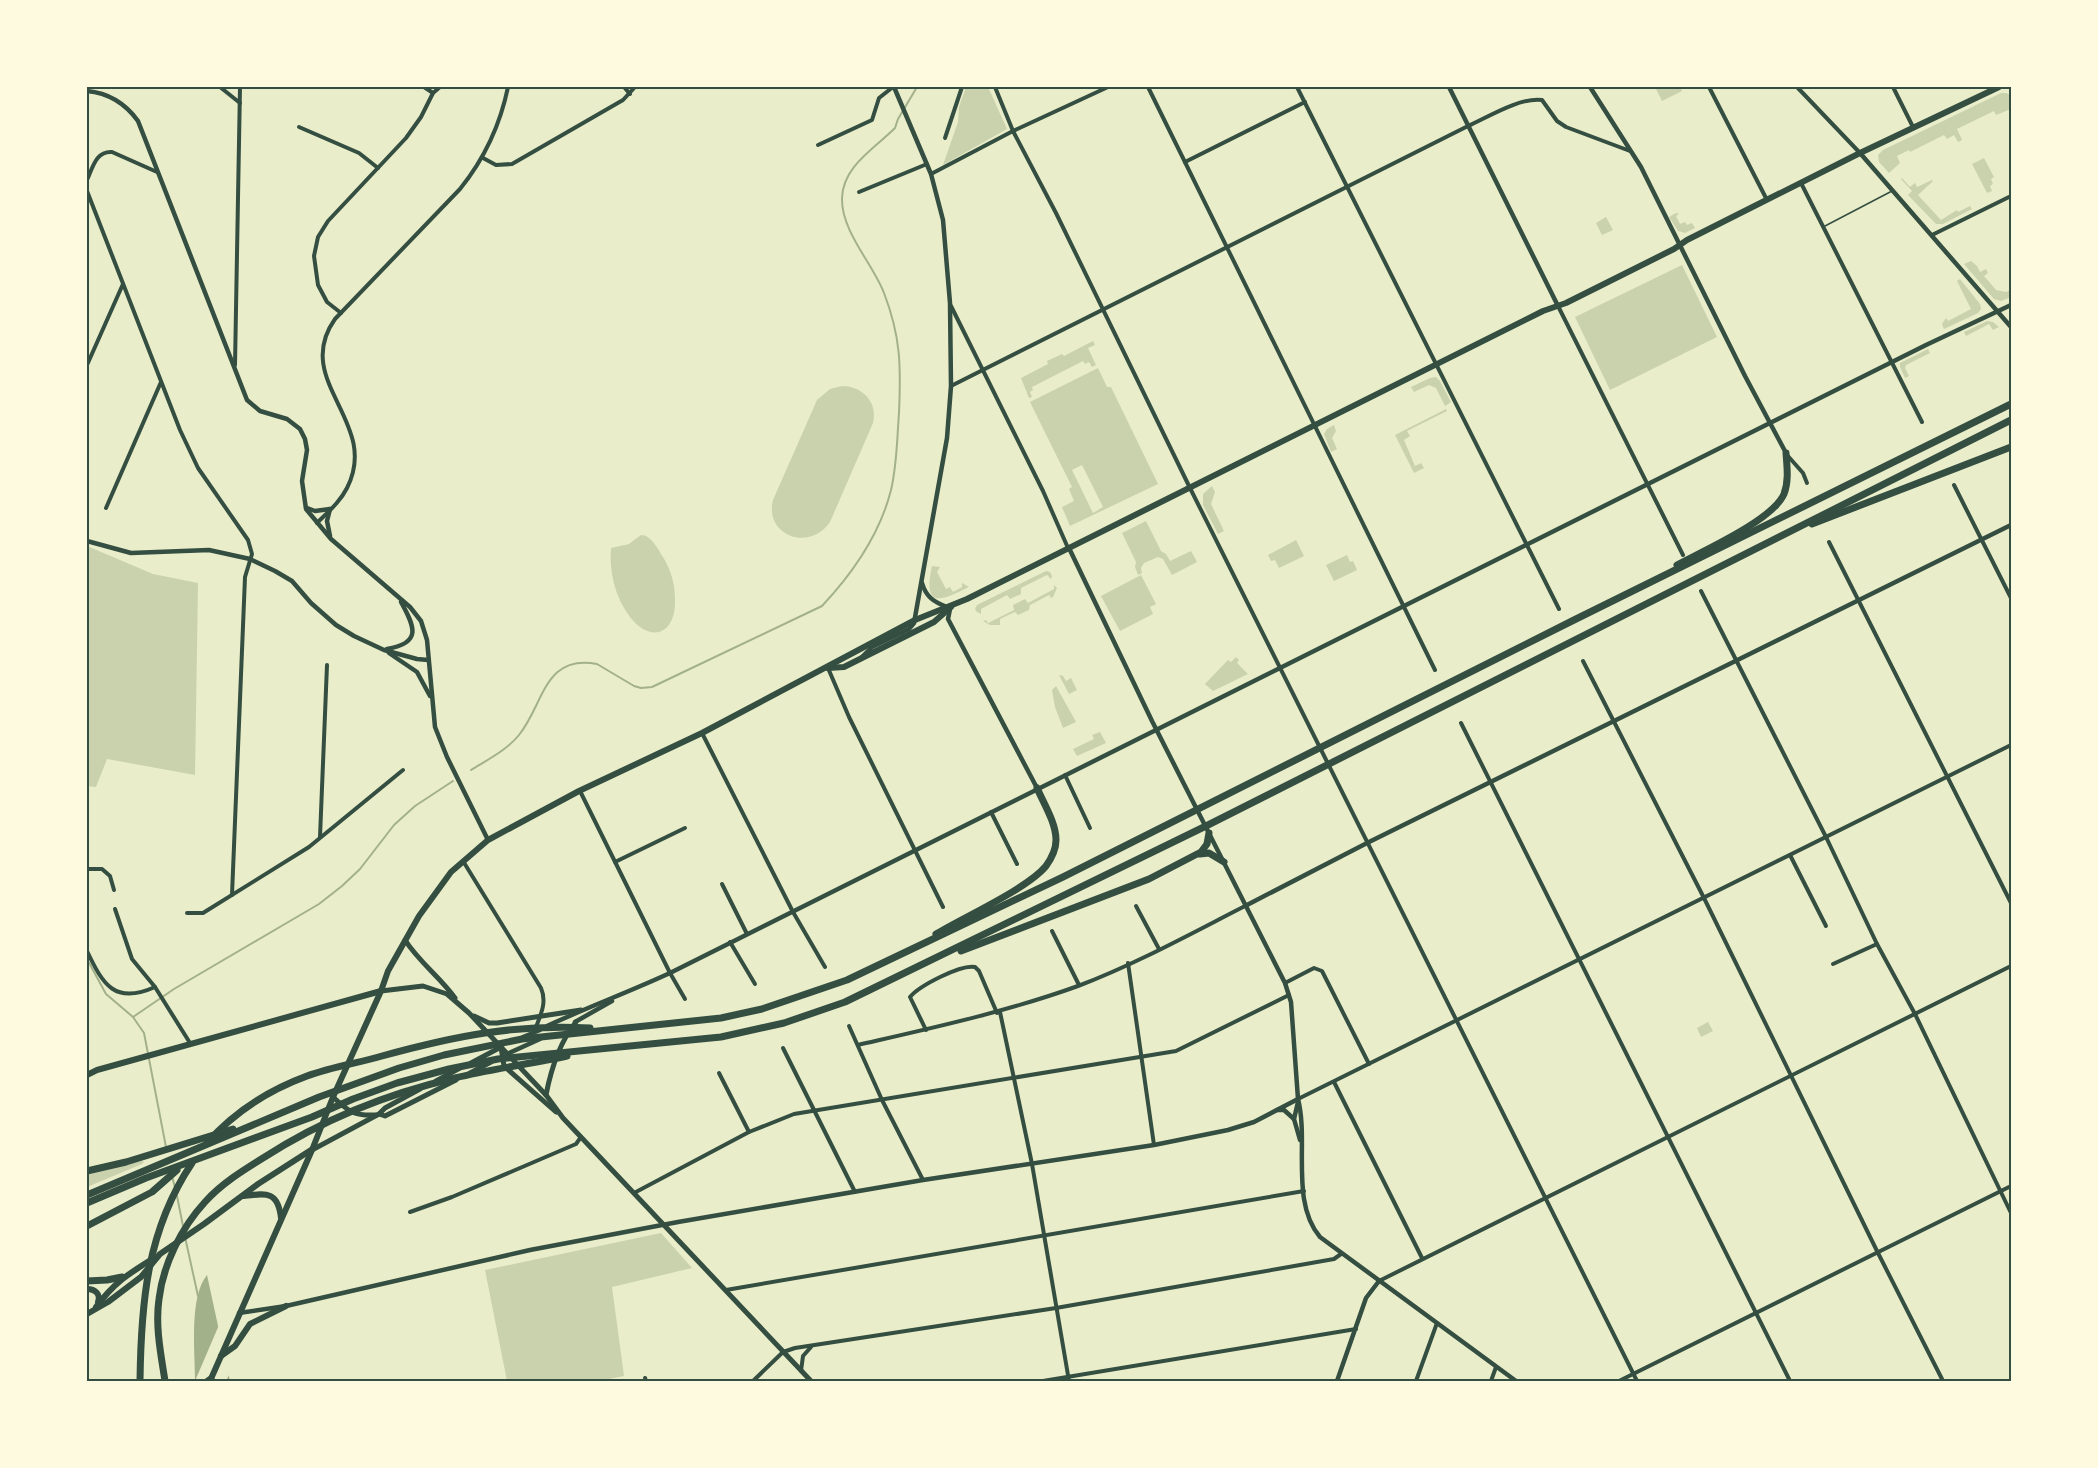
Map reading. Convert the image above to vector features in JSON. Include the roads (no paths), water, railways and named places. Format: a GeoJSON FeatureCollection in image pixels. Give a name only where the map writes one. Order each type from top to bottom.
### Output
{"type":"FeatureCollection","features":[{"type":"Feature","properties":{"kind":"highway"},"geometry":{"type":"LineString","coordinates":[[87,1195],[319,1097],[399,1068],[472,1048],[522,1039],[711,1019],[762,1009],[848,980],[1063,878],[1574,620],[2011,404]]}},
{"type":"Feature","properties":{"kind":"highway"},"geometry":{"type":"LineString","coordinates":[[87,1203],[146,1178],[397,1083],[449,1069],[498,1059],[721,1037],[784,1023],[844,1002],[928,964],[1206,826],[2011,420]]}},
{"type":"Feature","properties":{"kind":"highway"},"geometry":{"type":"LineString","coordinates":[[1782,536],[2011,447]]}},
{"type":"Feature","properties":{"kind":"highway"},"geometry":{"type":"LineString","coordinates":[[1574,620],[1700,553],[1770,512],[1781,499],[1786,488],[1786,453]]}},
{"type":"Feature","properties":{"kind":"highway"},"geometry":{"type":"LineString","coordinates":[[894,959],[1019,887],[1046,866],[1054,849],[1056,837],[1037,789]]}},
{"type":"Feature","properties":{"kind":"highway"},"geometry":{"type":"LineString","coordinates":[[928,964],[1128,889],[1198,854],[1206,846],[1209,833]]}},
{"type":"Feature","properties":{"kind":"highway"},"geometry":{"type":"LineString","coordinates":[[1198,854],[1209,853],[1224,862]]}},
{"type":"Feature","properties":{"kind":"highway"},"geometry":{"type":"LineString","coordinates":[[140,1381],[140,1352],[148,1273],[152,1248],[163,1215],[183,1175],[195,1157],[221,1128],[238,1114],[273,1092],[309,1075],[436,1042],[484,1032],[549,1026],[619,1029]]}},
{"type":"Feature","properties":{"kind":"highway"},"geometry":{"type":"LineString","coordinates":[[165,1381],[157,1316],[159,1299],[174,1247],[192,1217],[214,1192],[301,1135],[372,1102],[455,1078],[596,1050]]}},
{"type":"Feature","properties":{"kind":"highway"},"geometry":{"type":"LineString","coordinates":[[87,1171],[126,1162],[258,1122]]}},
{"type":"Feature","properties":{"kind":"highway"},"geometry":{"type":"LineString","coordinates":[[87,1226],[152,1192],[181,1166]]}},
{"type":"Feature","properties":{"kind":"highway"},"geometry":{"type":"LineString","coordinates":[[87,1281],[106,1281],[122,1277]]}},
{"type":"Feature","properties":{"kind":"main road"},"geometry":{"type":"LineString","coordinates":[[828,668],[841,668],[934,622],[950,607],[1558,306],[1860,153],[1999,87]]}},
{"type":"Feature","properties":{"kind":"main road"},"geometry":{"type":"LineString","coordinates":[[210,1380],[223,1355],[225,1344],[312,1150],[388,971],[441,884],[462,861],[488,840],[579,791],[702,733],[915,620],[938,609],[950,607]]}},
{"type":"Feature","properties":{"kind":"main road"},"geometry":{"type":"LineString","coordinates":[[405,940],[417,958],[501,1047],[504,1066]]}},
{"type":"Feature","properties":{"kind":"main road"},"geometry":{"type":"LineString","coordinates":[[87,1075],[97,1070],[190,1043],[381,991],[419,986],[430,987],[447,994],[458,1002]]}},
{"type":"Feature","properties":{"kind":"main road"},"geometry":{"type":"LineString","coordinates":[[469,1013],[489,1023],[497,1023],[581,1010]]}},
{"type":"Feature","properties":{"kind":"main road"},"geometry":{"type":"LineString","coordinates":[[546,1095],[564,1038],[576,1022]]}},
{"type":"Feature","properties":{"kind":"main road"},"geometry":{"type":"LineString","coordinates":[[96,1308],[112,1286],[122,1277],[166,1250],[241,1196],[312,1150],[379,1115],[385,1108],[501,1047]]}},
{"type":"Feature","properties":{"kind":"main road"},"geometry":{"type":"LineString","coordinates":[[333,1097],[348,1111],[358,1116],[384,1116],[504,1055]]}},
{"type":"Feature","properties":{"kind":"main road"},"geometry":{"type":"LineString","coordinates":[[504,1055],[546,1095],[563,1118]]}},
{"type":"Feature","properties":{"kind":"main road"},"geometry":{"type":"LineString","coordinates":[[485,1065],[504,1066],[563,1118],[811,1381]]}},
{"type":"Feature","properties":{"kind":"main road"},"geometry":{"type":"LineString","coordinates":[[241,1196],[262,1194],[273,1197],[279,1206],[281,1219]]}},
{"type":"Feature","properties":{"kind":"main road"},"geometry":{"type":"LineString","coordinates":[[87,1314],[108,1302],[141,1277],[160,1254]]}},
{"type":"Feature","properties":{"kind":"main road"},"geometry":{"type":"LineString","coordinates":[[87,1289],[94,1290],[98,1294],[96,1308]]}},
{"type":"Feature","properties":{"kind":"main road"},"geometry":{"type":"LineString","coordinates":[[223,1355],[235,1346],[250,1324],[286,1306]]}},
{"type":"Feature","properties":{"kind":"street"},"geometry":{"type":"LineString","coordinates":[[220,87],[240,103]]}},
{"type":"Feature","properties":{"kind":"street"},"geometry":{"type":"LineString","coordinates":[[235,366],[240,87]]}},
{"type":"Feature","properties":{"kind":"street"},"geometry":{"type":"LineString","coordinates":[[424,87],[433,93]]}},
{"type":"Feature","properties":{"kind":"street"},"geometry":{"type":"LineString","coordinates":[[341,313],[327,302],[318,285],[314,266],[315,247],[328,220],[410,133],[433,93],[440,87]]}},
{"type":"Feature","properties":{"kind":"street"},"geometry":{"type":"LineString","coordinates":[[317,524],[347,487],[355,458],[350,428],[326,378],[322,361],[326,334],[341,313],[460,189],[483,159],[501,116],[508,87]]}},
{"type":"Feature","properties":{"kind":"street"},"geometry":{"type":"LineString","coordinates":[[624,87],[630,94]]}},
{"type":"Feature","properties":{"kind":"street"},"geometry":{"type":"LineString","coordinates":[[483,159],[496,165],[512,164],[623,100],[635,87]]}},
{"type":"Feature","properties":{"kind":"street"},"geometry":{"type":"LineString","coordinates":[[818,145],[872,120],[879,98],[893,87],[931,174],[943,220],[950,303],[951,386],[947,438],[915,620],[911,628],[872,647],[859,659]]}},
{"type":"Feature","properties":{"kind":"street"},"geometry":{"type":"LineString","coordinates":[[945,138],[962,87]]}},
{"type":"Feature","properties":{"kind":"street"},"geometry":{"type":"LineString","coordinates":[[995,87],[1013,131],[1056,213],[1190,488],[1637,1381]]}},
{"type":"Feature","properties":{"kind":"street"},"geometry":{"type":"LineString","coordinates":[[931,174],[1013,131],[1108,87]]}},
{"type":"Feature","properties":{"kind":"street"},"geometry":{"type":"LineString","coordinates":[[1148,87],[1225,248],[1435,670]]}},
{"type":"Feature","properties":{"kind":"street"},"geometry":{"type":"LineString","coordinates":[[1297,87],[1559,609]]}},
{"type":"Feature","properties":{"kind":"street"},"geometry":{"type":"LineString","coordinates":[[1449,87],[1683,555]]}},
{"type":"Feature","properties":{"kind":"street"},"geometry":{"type":"LineString","coordinates":[[1590,87],[1632,152],[1769,423],[1786,453],[1803,473],[1807,483]]}},
{"type":"Feature","properties":{"kind":"street"},"geometry":{"type":"LineString","coordinates":[[1709,87],[1767,200]]}},
{"type":"Feature","properties":{"kind":"street"},"geometry":{"type":"LineString","coordinates":[[1797,87],[1860,153],[2011,327]]}},
{"type":"Feature","properties":{"kind":"street"},"geometry":{"type":"LineString","coordinates":[[1893,87],[1913,128]]}},
{"type":"Feature","properties":{"kind":"street"},"geometry":{"type":"LineString","coordinates":[[87,91],[112,98],[133,114],[142,130],[249,404],[260,411],[287,419],[296,425],[302,434],[307,450],[302,481],[306,507],[331,539],[416,614],[425,630],[433,717],[438,737],[488,840]]}},
{"type":"Feature","properties":{"kind":"street"},"geometry":{"type":"LineString","coordinates":[[951,386],[1507,108],[1540,99],[1546,103],[1562,125],[1632,152]]}},
{"type":"Feature","properties":{"kind":"street"},"geometry":{"type":"LineString","coordinates":[[1185,162],[1305,102]]}},
{"type":"Feature","properties":{"kind":"street"},"geometry":{"type":"LineString","coordinates":[[299,127],[359,153],[378,168]]}},
{"type":"Feature","properties":{"kind":"street"},"geometry":{"type":"LineString","coordinates":[[87,180],[97,158],[108,152],[157,172]]}},
{"type":"Feature","properties":{"kind":"street"},"geometry":{"type":"LineString","coordinates":[[859,192],[927,164]]}},
{"type":"Feature","properties":{"kind":"street"},"geometry":{"type":"LineString","coordinates":[[1801,183],[1922,422]]}},
{"type":"Feature","properties":{"kind":"street"},"geometry":{"type":"LineString","coordinates":[[87,191],[180,430],[198,468],[248,540],[252,554],[246,578],[232,895]]}},
{"type":"Feature","properties":{"kind":"street"},"geometry":{"type":"LineString","coordinates":[[1932,235],[2011,196]]}},
{"type":"Feature","properties":{"kind":"street"},"geometry":{"type":"LineString","coordinates":[[87,366],[123,284]]}},
{"type":"Feature","properties":{"kind":"street"},"geometry":{"type":"LineString","coordinates":[[950,303],[1047,498],[1156,729],[1247,905],[1290,995],[1298,1099],[1302,1116],[1304,1191],[1306,1213],[1311,1227],[1341,1254],[1516,1381]]}},
{"type":"Feature","properties":{"kind":"street"},"geometry":{"type":"LineString","coordinates":[[504,1055],[576,1022],[620,997],[1065,774],[1984,316],[2011,305]]}},
{"type":"Feature","properties":{"kind":"street"},"geometry":{"type":"LineString","coordinates":[[106,508],[161,381]]}},
{"type":"Feature","properties":{"kind":"street"},"geometry":{"type":"LineString","coordinates":[[1954,485],[2011,598]]}},
{"type":"Feature","properties":{"kind":"street"},"geometry":{"type":"LineString","coordinates":[[306,507],[315,511],[330,509]]}},
{"type":"Feature","properties":{"kind":"street"},"geometry":{"type":"LineString","coordinates":[[330,509],[327,525],[331,539]]}},
{"type":"Feature","properties":{"kind":"street"},"geometry":{"type":"LineString","coordinates":[[858,1045],[999,1012],[1079,985],[1128,963],[2011,525]]}},
{"type":"Feature","properties":{"kind":"street"},"geometry":{"type":"LineString","coordinates":[[87,541],[131,553],[209,550],[250,559],[271,568],[292,581],[311,603],[336,625],[384,650],[417,672],[432,699]]}},
{"type":"Feature","properties":{"kind":"street"},"geometry":{"type":"LineString","coordinates":[[1829,542],[2011,903]]}},
{"type":"Feature","properties":{"kind":"street"},"geometry":{"type":"LineString","coordinates":[[922,577],[924,590],[930,598],[950,607],[948,619],[1037,789]]}},
{"type":"Feature","properties":{"kind":"street"},"geometry":{"type":"LineString","coordinates":[[1701,591],[1826,837],[2011,1214]]}},
{"type":"Feature","properties":{"kind":"street"},"geometry":{"type":"LineString","coordinates":[[384,650],[402,647],[412,636],[412,625],[400,598]]}},
{"type":"Feature","properties":{"kind":"street"},"geometry":{"type":"LineString","coordinates":[[384,650],[428,660]]}},
{"type":"Feature","properties":{"kind":"street"},"geometry":{"type":"LineString","coordinates":[[1583,661],[1704,898],[1943,1381]]}},
{"type":"Feature","properties":{"kind":"street"},"geometry":{"type":"LineString","coordinates":[[320,838],[327,665]]}},
{"type":"Feature","properties":{"kind":"street"},"geometry":{"type":"LineString","coordinates":[[828,668],[849,717],[943,907]]}},
{"type":"Feature","properties":{"kind":"street"},"geometry":{"type":"LineString","coordinates":[[1461,723],[1790,1381]]}},
{"type":"Feature","properties":{"kind":"street"},"geometry":{"type":"LineString","coordinates":[[702,733],[792,912],[825,968]]}},
{"type":"Feature","properties":{"kind":"street"},"geometry":{"type":"LineString","coordinates":[[239,1313],[286,1306],[530,1250],[923,1180],[1154,1145],[1228,1130],[1254,1122],[2011,745]]}},
{"type":"Feature","properties":{"kind":"street"},"geometry":{"type":"LineString","coordinates":[[187,913],[203,913],[297,856],[403,770]]}},
{"type":"Feature","properties":{"kind":"street"},"geometry":{"type":"LineString","coordinates":[[1065,774],[1090,828]]}},
{"type":"Feature","properties":{"kind":"street"},"geometry":{"type":"LineString","coordinates":[[579,791],[685,999]]}},
{"type":"Feature","properties":{"kind":"street"},"geometry":{"type":"LineString","coordinates":[[991,812],[1017,864]]}},
{"type":"Feature","properties":{"kind":"street"},"geometry":{"type":"LineString","coordinates":[[615,862],[685,828]]}},
{"type":"Feature","properties":{"kind":"street"},"geometry":{"type":"LineString","coordinates":[[1790,855],[1826,926]]}},
{"type":"Feature","properties":{"kind":"street"},"geometry":{"type":"LineString","coordinates":[[462,861],[544,995],[544,1005],[534,1032]]}},
{"type":"Feature","properties":{"kind":"street"},"geometry":{"type":"LineString","coordinates":[[87,869],[102,869],[110,876],[114,890]]}},
{"type":"Feature","properties":{"kind":"street"},"geometry":{"type":"LineString","coordinates":[[722,884],[747,934]]}},
{"type":"Feature","properties":{"kind":"street"},"geometry":{"type":"LineString","coordinates":[[1136,906],[1159,949]]}},
{"type":"Feature","properties":{"kind":"street"},"geometry":{"type":"LineString","coordinates":[[115,909],[132,960],[156,988],[190,1043]]}},
{"type":"Feature","properties":{"kind":"street"},"geometry":{"type":"LineString","coordinates":[[1052,931],[1079,985]]}},
{"type":"Feature","properties":{"kind":"street"},"geometry":{"type":"LineString","coordinates":[[730,942],[755,984]]}},
{"type":"Feature","properties":{"kind":"street"},"geometry":{"type":"LineString","coordinates":[[1833,964],[1877,944]]}},
{"type":"Feature","properties":{"kind":"street"},"geometry":{"type":"LineString","coordinates":[[87,951],[99,976],[118,992],[139,994],[156,988]]}},
{"type":"Feature","properties":{"kind":"street"},"geometry":{"type":"LineString","coordinates":[[1128,963],[1154,1145]]}},
{"type":"Feature","properties":{"kind":"street"},"geometry":{"type":"LineString","coordinates":[[926,1030],[910,997],[919,989],[962,967],[972,966],[979,972],[999,1012],[1015,1079],[1069,1379]]}},
{"type":"Feature","properties":{"kind":"street"},"geometry":{"type":"LineString","coordinates":[[1337,1381],[1366,1298],[1379,1281],[2011,966]]}},
{"type":"Feature","properties":{"kind":"street"},"geometry":{"type":"LineString","coordinates":[[1285,983],[1314,969],[1322,971],[1369,1064]]}},
{"type":"Feature","properties":{"kind":"street"},"geometry":{"type":"LineString","coordinates":[[634,1193],[749,1132],[794,1114],[1176,1051],[1290,995]]}},
{"type":"Feature","properties":{"kind":"street"},"geometry":{"type":"LineString","coordinates":[[501,1047],[581,1010],[620,997]]}},
{"type":"Feature","properties":{"kind":"street"},"geometry":{"type":"LineString","coordinates":[[849,1026],[882,1100],[923,1180]]}},
{"type":"Feature","properties":{"kind":"street"},"geometry":{"type":"LineString","coordinates":[[783,1048],[855,1192]]}},
{"type":"Feature","properties":{"kind":"street"},"geometry":{"type":"LineString","coordinates":[[719,1074],[749,1132]]}},
{"type":"Feature","properties":{"kind":"street"},"geometry":{"type":"LineString","coordinates":[[1334,1082],[1422,1258]]}},
{"type":"Feature","properties":{"kind":"street"},"geometry":{"type":"LineString","coordinates":[[1298,1099],[1294,1119],[1301,1143]]}},
{"type":"Feature","properties":{"kind":"street"},"geometry":{"type":"LineString","coordinates":[[1277,1110],[1284,1110],[1294,1119]]}},
{"type":"Feature","properties":{"kind":"street"},"geometry":{"type":"LineString","coordinates":[[410,1212],[541,1160],[576,1144],[581,1136]]}},
{"type":"Feature","properties":{"kind":"street"},"geometry":{"type":"LineString","coordinates":[[1619,1381],[2011,1186]]}},
{"type":"Feature","properties":{"kind":"street"},"geometry":{"type":"LineString","coordinates":[[725,1290],[1304,1191]]}},
{"type":"Feature","properties":{"kind":"street"},"geometry":{"type":"LineString","coordinates":[[753,1381],[783,1352],[1056,1308],[1334,1259],[1341,1254]]}},
{"type":"Feature","properties":{"kind":"street"},"geometry":{"type":"LineString","coordinates":[[1416,1381],[1437,1323]]}},
{"type":"Feature","properties":{"kind":"street"},"geometry":{"type":"LineString","coordinates":[[1043,1381],[1069,1379],[1356,1329]]}},
{"type":"Feature","properties":{"kind":"street"},"geometry":{"type":"LineString","coordinates":[[801,1371],[803,1356],[812,1346]]}},
{"type":"Feature","properties":{"kind":"street"},"geometry":{"type":"LineString","coordinates":[[1491,1381],[1496,1366]]}},
{"type":"Feature","properties":{"kind":"lane"},"geometry":{"type":"LineString","coordinates":[[1824,227],[1893,191]]}},
{"type":"Feature","properties":{"kind":"waterway"},"geometry":{"type":"LineString","coordinates":[[471,770],[509,745],[519,735],[548,684],[566,667],[579,663],[597,664],[634,686],[652,687],[822,606],[844,581],[864,552],[880,522],[893,481],[899,413],[900,366],[897,338],[890,309],[879,282],[852,235],[843,210],[842,198],[844,187],[854,167],[895,128],[917,87]]}},
{"type":"Feature","properties":{"kind":"waterway"},"geometry":{"type":"LineString","coordinates":[[133,1017],[174,989],[319,904],[360,869],[394,825],[415,806],[453,781]]}},
{"type":"Feature","properties":{"kind":"waterway"},"geometry":{"type":"LineString","coordinates":[[87,959],[106,994],[133,1017],[144,1033],[166,1147]]}},
{"type":"Feature","properties":{"kind":"waterway"},"geometry":{"type":"LineString","coordinates":[[172,1176],[175,1188]]}},
{"type":"Feature","properties":{"kind":"waterway"},"geometry":{"type":"LineString","coordinates":[[177,1196],[183,1226]]}},
{"type":"Feature","properties":{"kind":"waterway"},"geometry":{"type":"LineString","coordinates":[[185,1237],[198,1296]]}}]}
